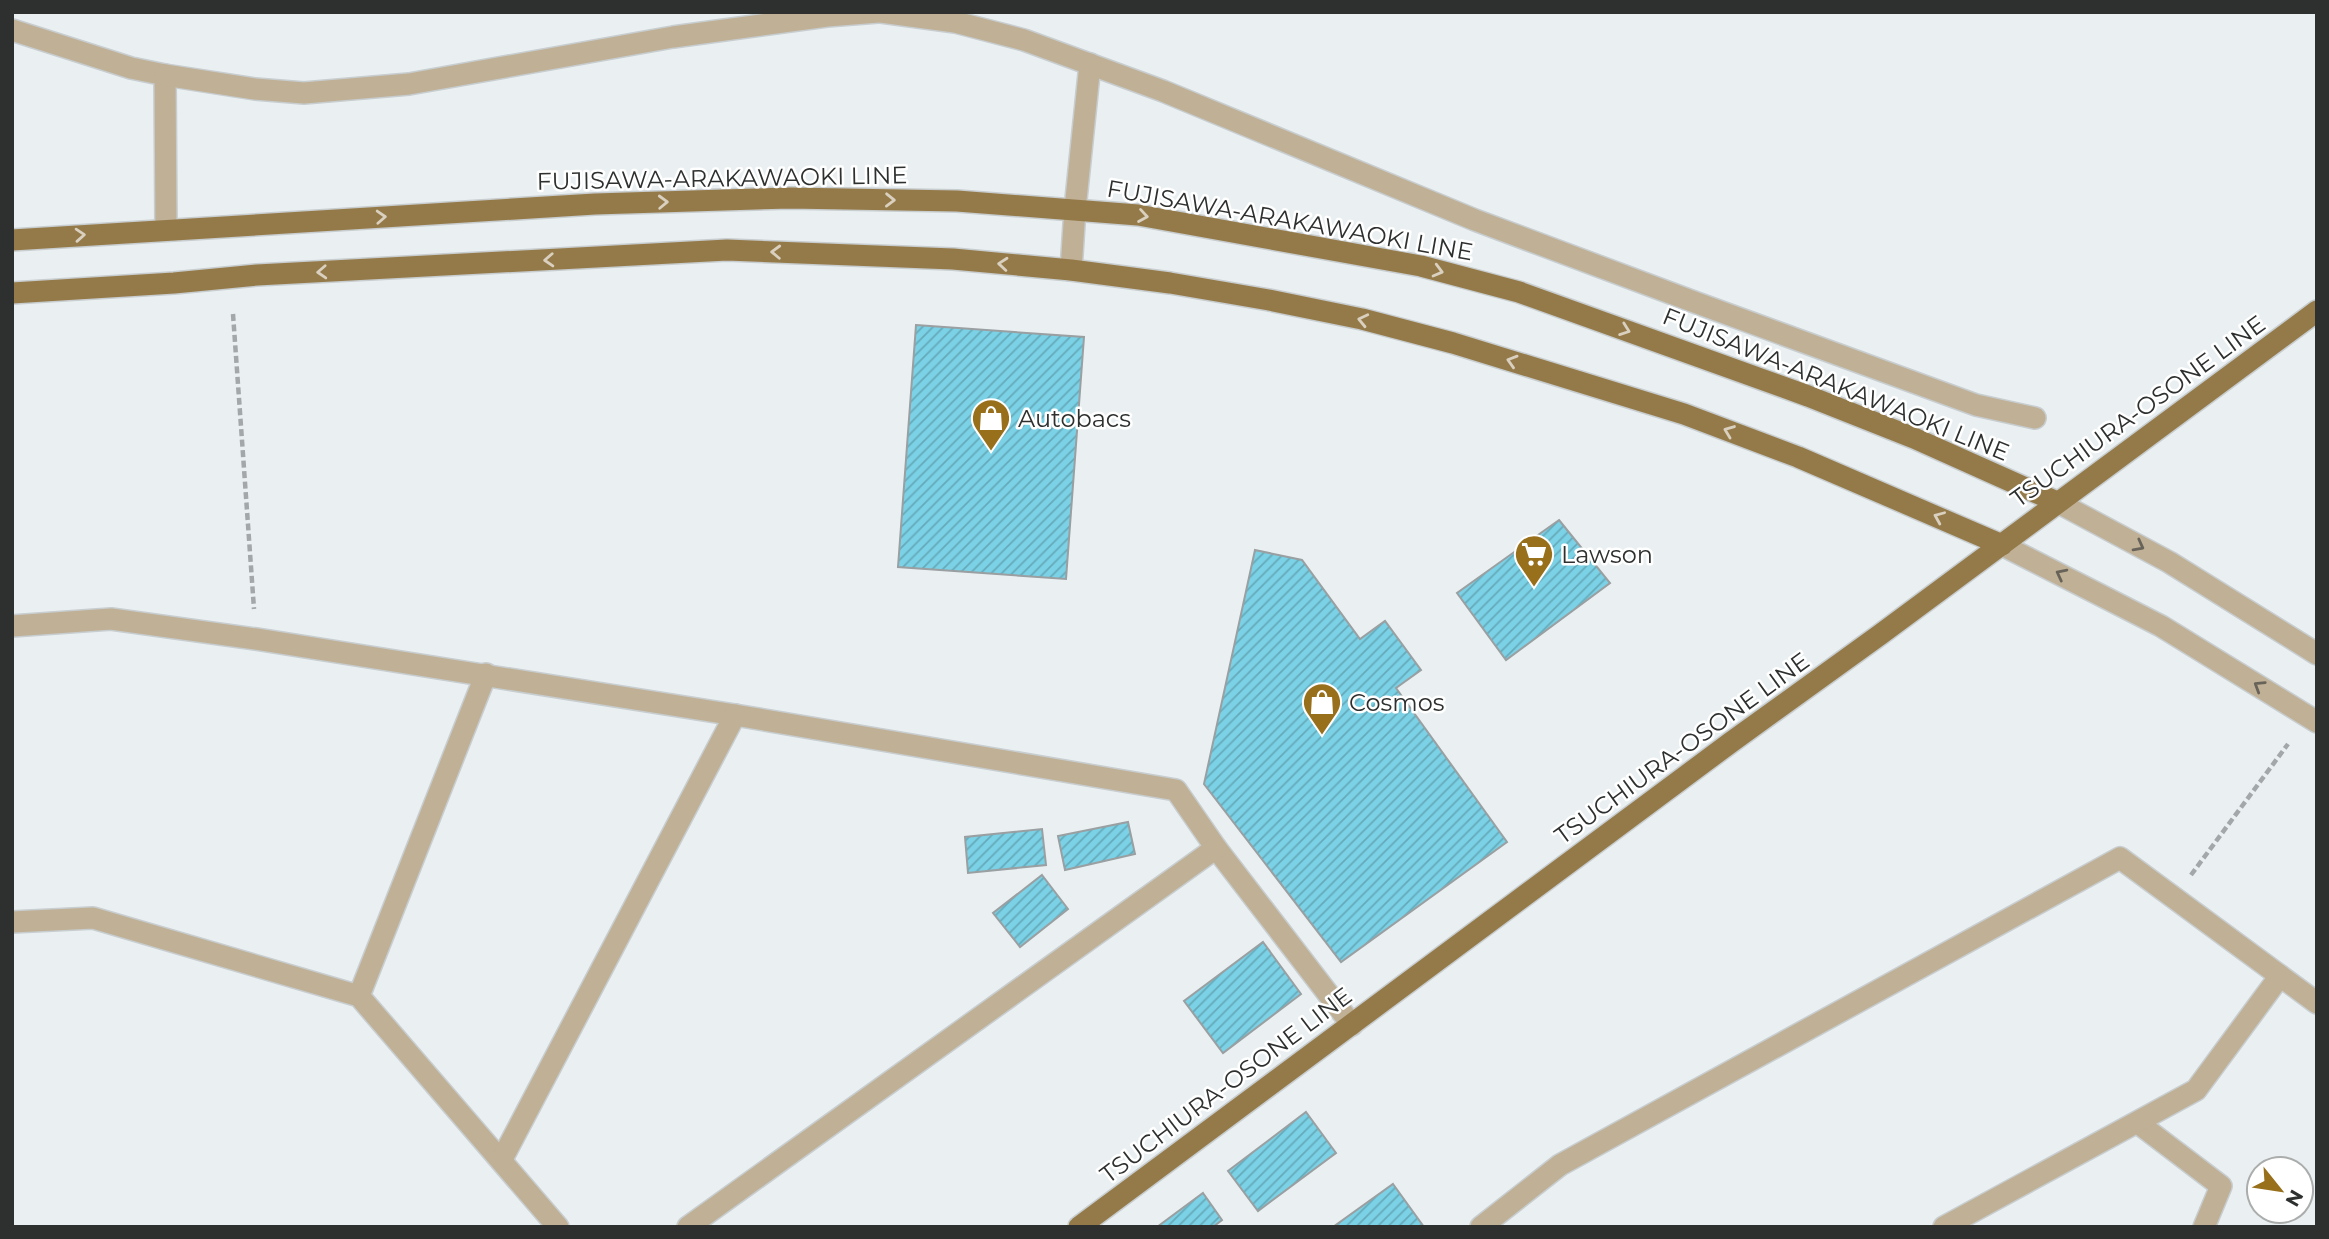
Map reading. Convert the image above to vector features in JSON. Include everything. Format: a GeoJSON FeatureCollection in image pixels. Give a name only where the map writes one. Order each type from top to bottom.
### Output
{"type":"FeatureCollection","features":[{"type":"Feature","properties":{"kind":"main road","name":"FUJISAWA-ARAKAWAOKI LINE"},"geometry":{"type":"LineString","coordinates":[[12,240],[594,204],[790,198],[957,201],[1138,215],[1421,266],[1519,292],[1914,438],[2057,502]]}},
{"type":"Feature","properties":{"kind":"main road"},"geometry":{"type":"LineString","coordinates":[[12,293],[257,275],[727,250],[953,259],[1072,270],[1269,300],[1362,319],[1453,343],[1684,414],[1798,457],[2002,545]]}},
{"type":"Feature","properties":{"kind":"main road","name":"TSUCHIURA-OSONE LINE"},"geometry":{"type":"LineString","coordinates":[[1079,1227],[1730,743],[2317,312]]}},
{"type":"Feature","properties":{"kind":"street"},"geometry":{"type":"LineString","coordinates":[[12,30],[131,68],[255,89],[304,93],[409,84],[673,37],[827,16],[879,12],[955,22],[1024,40],[1163,91],[1475,220],[1976,405],[2035,418]]}},
{"type":"Feature","properties":{"kind":"street"},"geometry":{"type":"LineString","coordinates":[[1072,270],[1075,209],[1090,65]]}},
{"type":"Feature","properties":{"kind":"street"},"geometry":{"type":"LineString","coordinates":[[166,75],[166,230]]}},
{"type":"Feature","properties":{"kind":"street"},"geometry":{"type":"LineString","coordinates":[[2057,502],[2169,562],[2317,654]]}},
{"type":"Feature","properties":{"kind":"street"},"geometry":{"type":"LineString","coordinates":[[2002,545],[2161,626],[2317,722]]}},
{"type":"Feature","properties":{"kind":"street"},"geometry":{"type":"LineString","coordinates":[[12,626],[111,618],[486,674],[1176,790],[1216,848],[1352,1025]]}},
{"type":"Feature","properties":{"kind":"street"},"geometry":{"type":"LineString","coordinates":[[359,996],[486,674]]}},
{"type":"Feature","properties":{"kind":"street"},"geometry":{"type":"LineString","coordinates":[[502,1159],[735,715]]}},
{"type":"Feature","properties":{"kind":"street"},"geometry":{"type":"LineString","coordinates":[[688,1227],[1216,848]]}},
{"type":"Feature","properties":{"kind":"street"},"geometry":{"type":"LineString","coordinates":[[1481,1227],[1560,1165],[2120,858],[2317,1003]]}},
{"type":"Feature","properties":{"kind":"street"},"geometry":{"type":"LineString","coordinates":[[12,922],[93,918],[359,996],[558,1227]]}},
{"type":"Feature","properties":{"kind":"street"},"geometry":{"type":"LineString","coordinates":[[1944,1227],[2196,1090],[2280,976]]}},
{"type":"Feature","properties":{"kind":"street"},"geometry":{"type":"LineString","coordinates":[[2138,1122],[2221,1186],[2204,1227]]}},
{"type":"Feature","properties":{"kind":"path"},"geometry":{"type":"LineString","coordinates":[[233,314],[256,639]]}},
{"type":"Feature","properties":{"kind":"path"},"geometry":{"type":"LineString","coordinates":[[2174,898],[2288,744]]}},
{"type":"Feature","properties":{"kind":"building","name":"Autobacs"},"geometry":{"type":"Polygon","coordinates":[[[916,325],[1084,337],[1066,579],[898,567],[916,325]]]}},
{"type":"Feature","properties":{"kind":"building","name":"Lawson"},"geometry":{"type":"Polygon","coordinates":[[[1559,520],[1610,583],[1506,660],[1457,593],[1559,520]]]}},
{"type":"Feature","properties":{"kind":"building","name":"Cosmos"},"geometry":{"type":"Polygon","coordinates":[[[1255,550],[1302,560],[1360,639],[1385,621],[1421,670],[1396,688],[1507,842],[1341,962],[1204,784],[1255,550]]]}},
{"type":"Feature","properties":{"kind":"building"},"geometry":{"type":"Polygon","coordinates":[[[1128,822],[1135,854],[1065,870],[1058,836],[1128,822]]]}},
{"type":"Feature","properties":{"kind":"building"},"geometry":{"type":"Polygon","coordinates":[[[1042,829],[1046,865],[968,873],[965,837],[1042,829]]]}},
{"type":"Feature","properties":{"kind":"building"},"geometry":{"type":"Polygon","coordinates":[[[1042,875],[1068,909],[1020,947],[993,913],[1042,875]]]}},
{"type":"Feature","properties":{"kind":"building"},"geometry":{"type":"Polygon","coordinates":[[[1263,942],[1301,994],[1223,1053],[1184,1001],[1263,942]]]}},
{"type":"Feature","properties":{"kind":"building"},"geometry":{"type":"Polygon","coordinates":[[[1306,1112],[1336,1153],[1258,1211],[1228,1171],[1306,1112]]]}},
{"type":"Feature","properties":{"kind":"building"},"geometry":{"type":"Polygon","coordinates":[[[1393,1184],[1424,1227],[1333,1227],[1393,1184]]]}},
{"type":"Feature","properties":{"kind":"building"},"geometry":{"type":"Polygon","coordinates":[[[1203,1193],[1222,1220],[1213,1227],[1157,1227],[1203,1193]]]}},
{"type":"Feature","properties":{"kind":"place","name":"Autobacs"},"geometry":{"type":"Point","coordinates":[991,452]}},
{"type":"Feature","properties":{"kind":"place","name":"Lawson"},"geometry":{"type":"Point","coordinates":[1534,588]}},
{"type":"Feature","properties":{"kind":"place","name":"Cosmos"},"geometry":{"type":"Point","coordinates":[1322,736]}}]}
